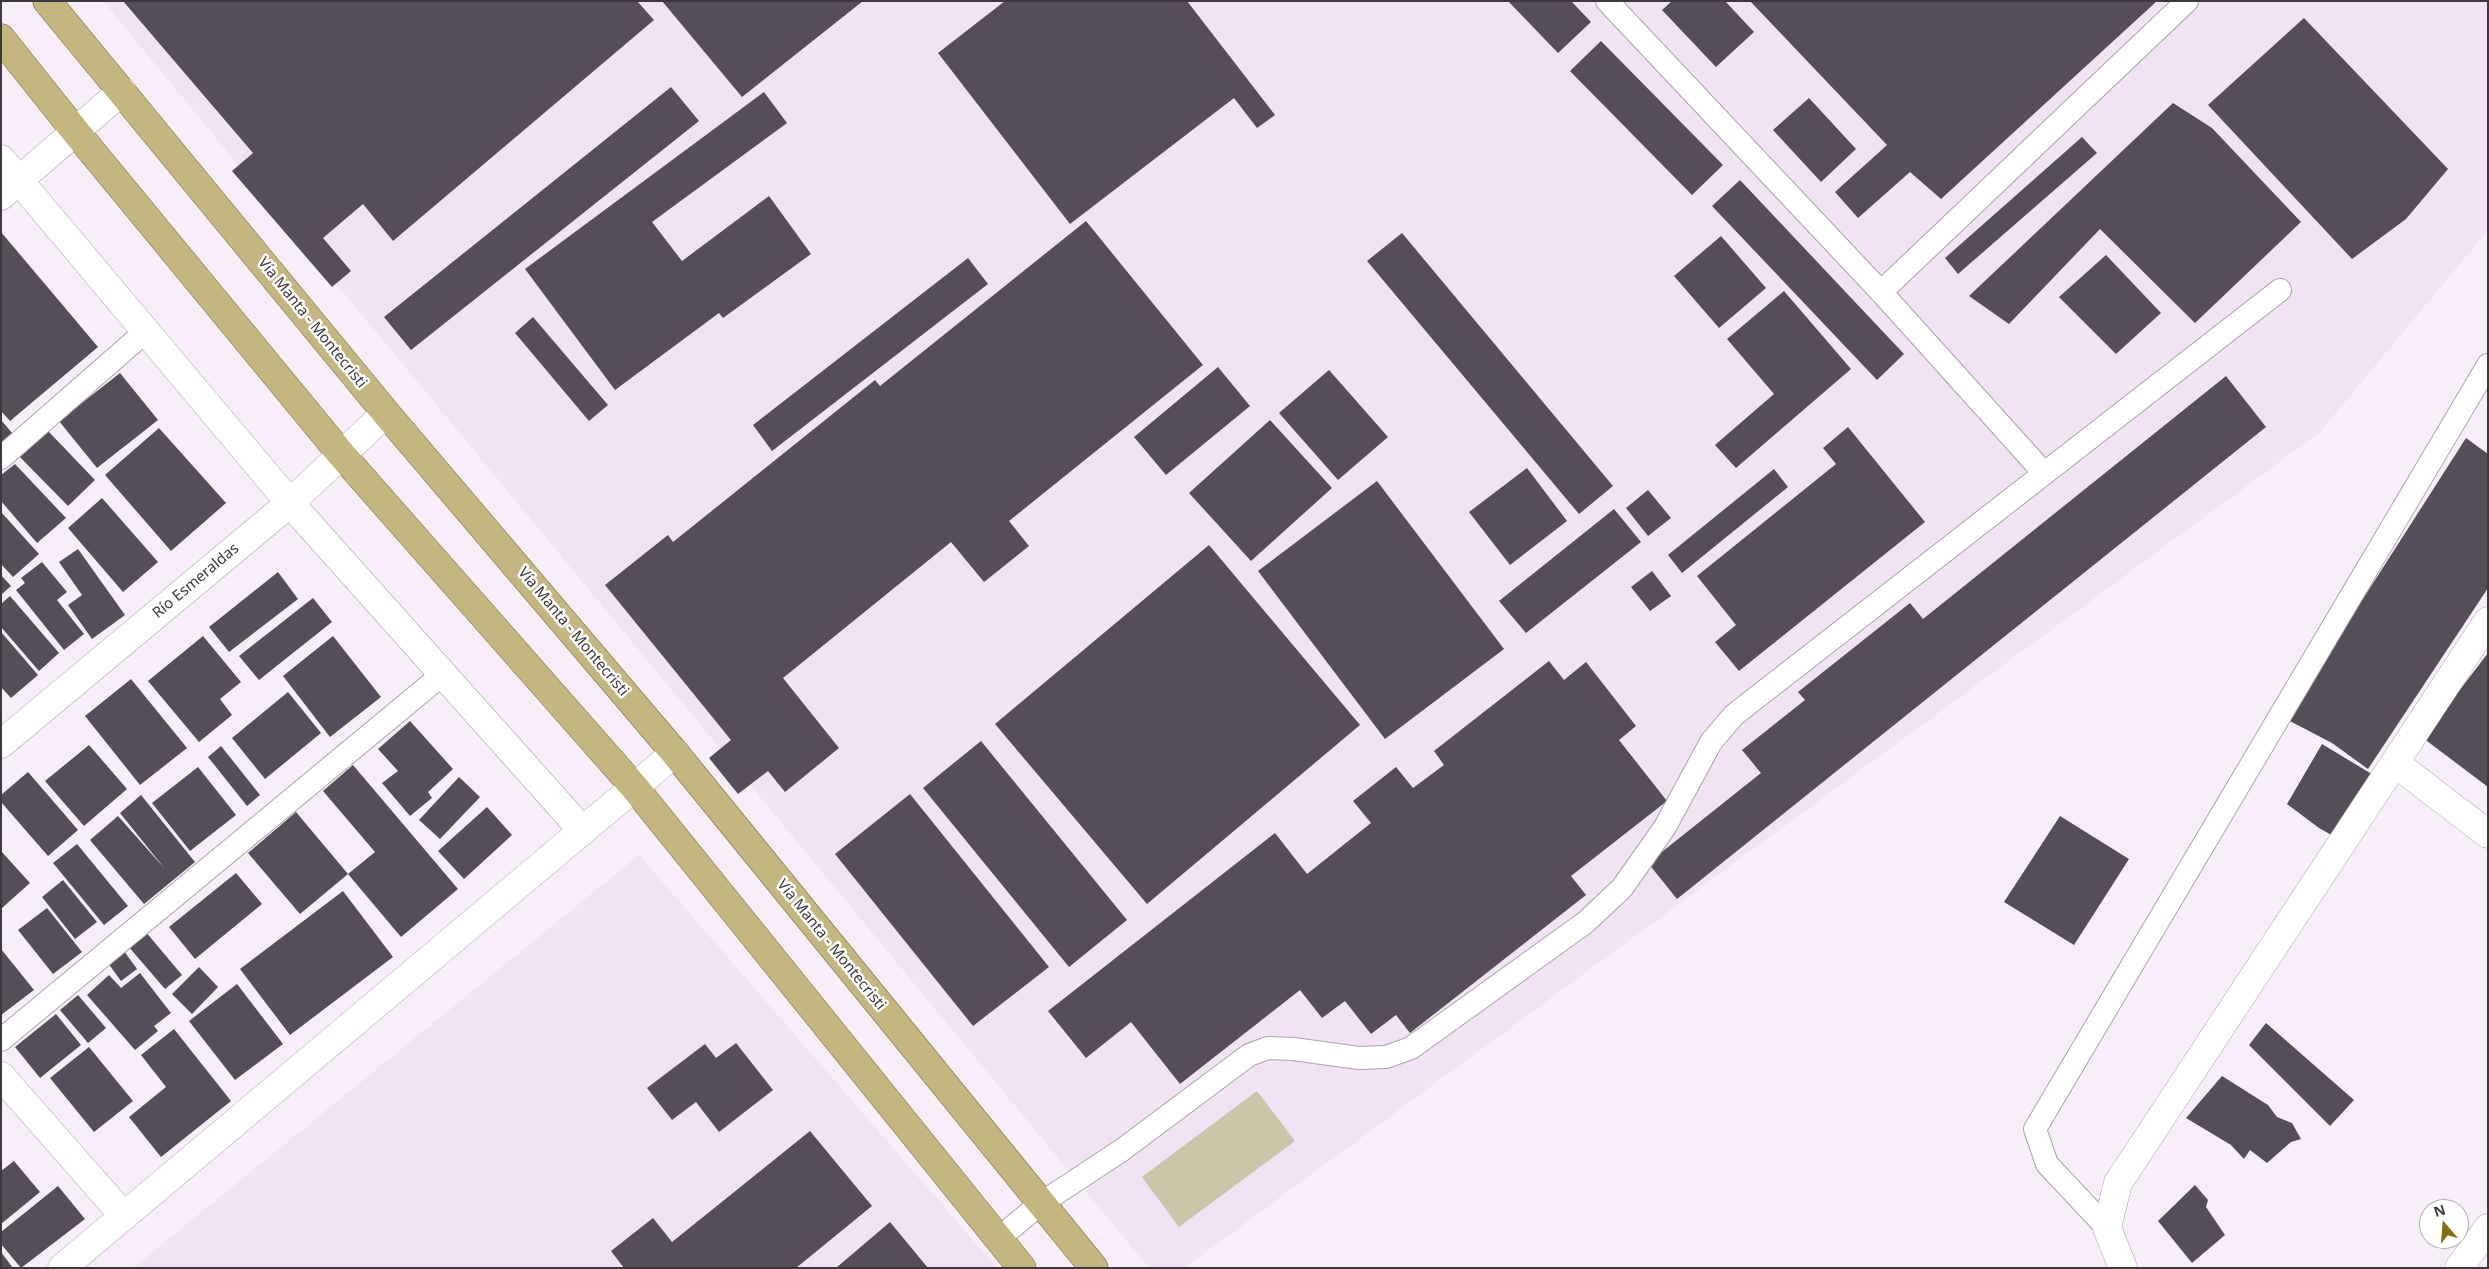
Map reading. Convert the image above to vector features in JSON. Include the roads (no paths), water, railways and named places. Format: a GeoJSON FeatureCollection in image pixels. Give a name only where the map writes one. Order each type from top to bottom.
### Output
{"type":"FeatureCollection","features":[{"type":"Feature","properties":{"kind":"main road","name":"Vía Manta - Montecristi"},"geometry":{"type":"LineString","coordinates":[[47,1],[386,413],[676,753],[1040,1204],[1094,1268]]}},
{"type":"Feature","properties":{"kind":"main road"},"geometry":{"type":"LineString","coordinates":[[1,38],[75,131],[341,454],[635,788],[1022,1268]]}},
{"type":"Feature","properties":{"kind":"street"},"geometry":{"type":"LineString","coordinates":[[10,188],[122,91]]}},
{"type":"Feature","properties":{"kind":"street"},"geometry":{"type":"LineString","coordinates":[[1,159],[10,188],[145,332],[290,503],[583,831]]}},
{"type":"Feature","properties":{"kind":"street","name":"Río Esmeraldas"},"geometry":{"type":"LineString","coordinates":[[1,744],[290,503],[386,413]]}},
{"type":"Feature","properties":{"kind":"street"},"geometry":{"type":"LineString","coordinates":[[2123,1268],[2108,1228],[2118,1184],[2488,621]]}},
{"type":"Feature","properties":{"kind":"street"},"geometry":{"type":"LineString","coordinates":[[62,1268],[676,753]]}},
{"type":"Feature","properties":{"kind":"street"},"geometry":{"type":"LineString","coordinates":[[2396,762],[2488,834]]}},
{"type":"Feature","properties":{"kind":"street"},"geometry":{"type":"LineString","coordinates":[[1,1076],[124,1216]]}},
{"type":"Feature","properties":{"kind":"street"},"geometry":{"type":"LineString","coordinates":[[2459,1268],[2488,1228]]}},
{"type":"Feature","properties":{"kind":"lane"},"geometry":{"type":"LineString","coordinates":[[1607,1],[1881,292],[2044,473]]}},
{"type":"Feature","properties":{"kind":"lane"},"geometry":{"type":"LineString","coordinates":[[1881,292],[2187,1]]}},
{"type":"Feature","properties":{"kind":"lane"},"geometry":{"type":"LineString","coordinates":[[998,1239],[1040,1204],[1122,1150],[1249,1055],[1268,1048],[1285,1048],[1359,1058],[1386,1057],[1412,1048],[1586,922],[1622,888],[1665,827],[1711,742],[1734,715],[2280,290]]}},
{"type":"Feature","properties":{"kind":"lane"},"geometry":{"type":"LineString","coordinates":[[1,458],[145,332]]}},
{"type":"Feature","properties":{"kind":"lane"},"geometry":{"type":"LineString","coordinates":[[2108,1228],[2047,1164],[2035,1128],[2488,365]]}},
{"type":"Feature","properties":{"kind":"lane"},"geometry":{"type":"LineString","coordinates":[[1,1040],[443,674]]}}]}
